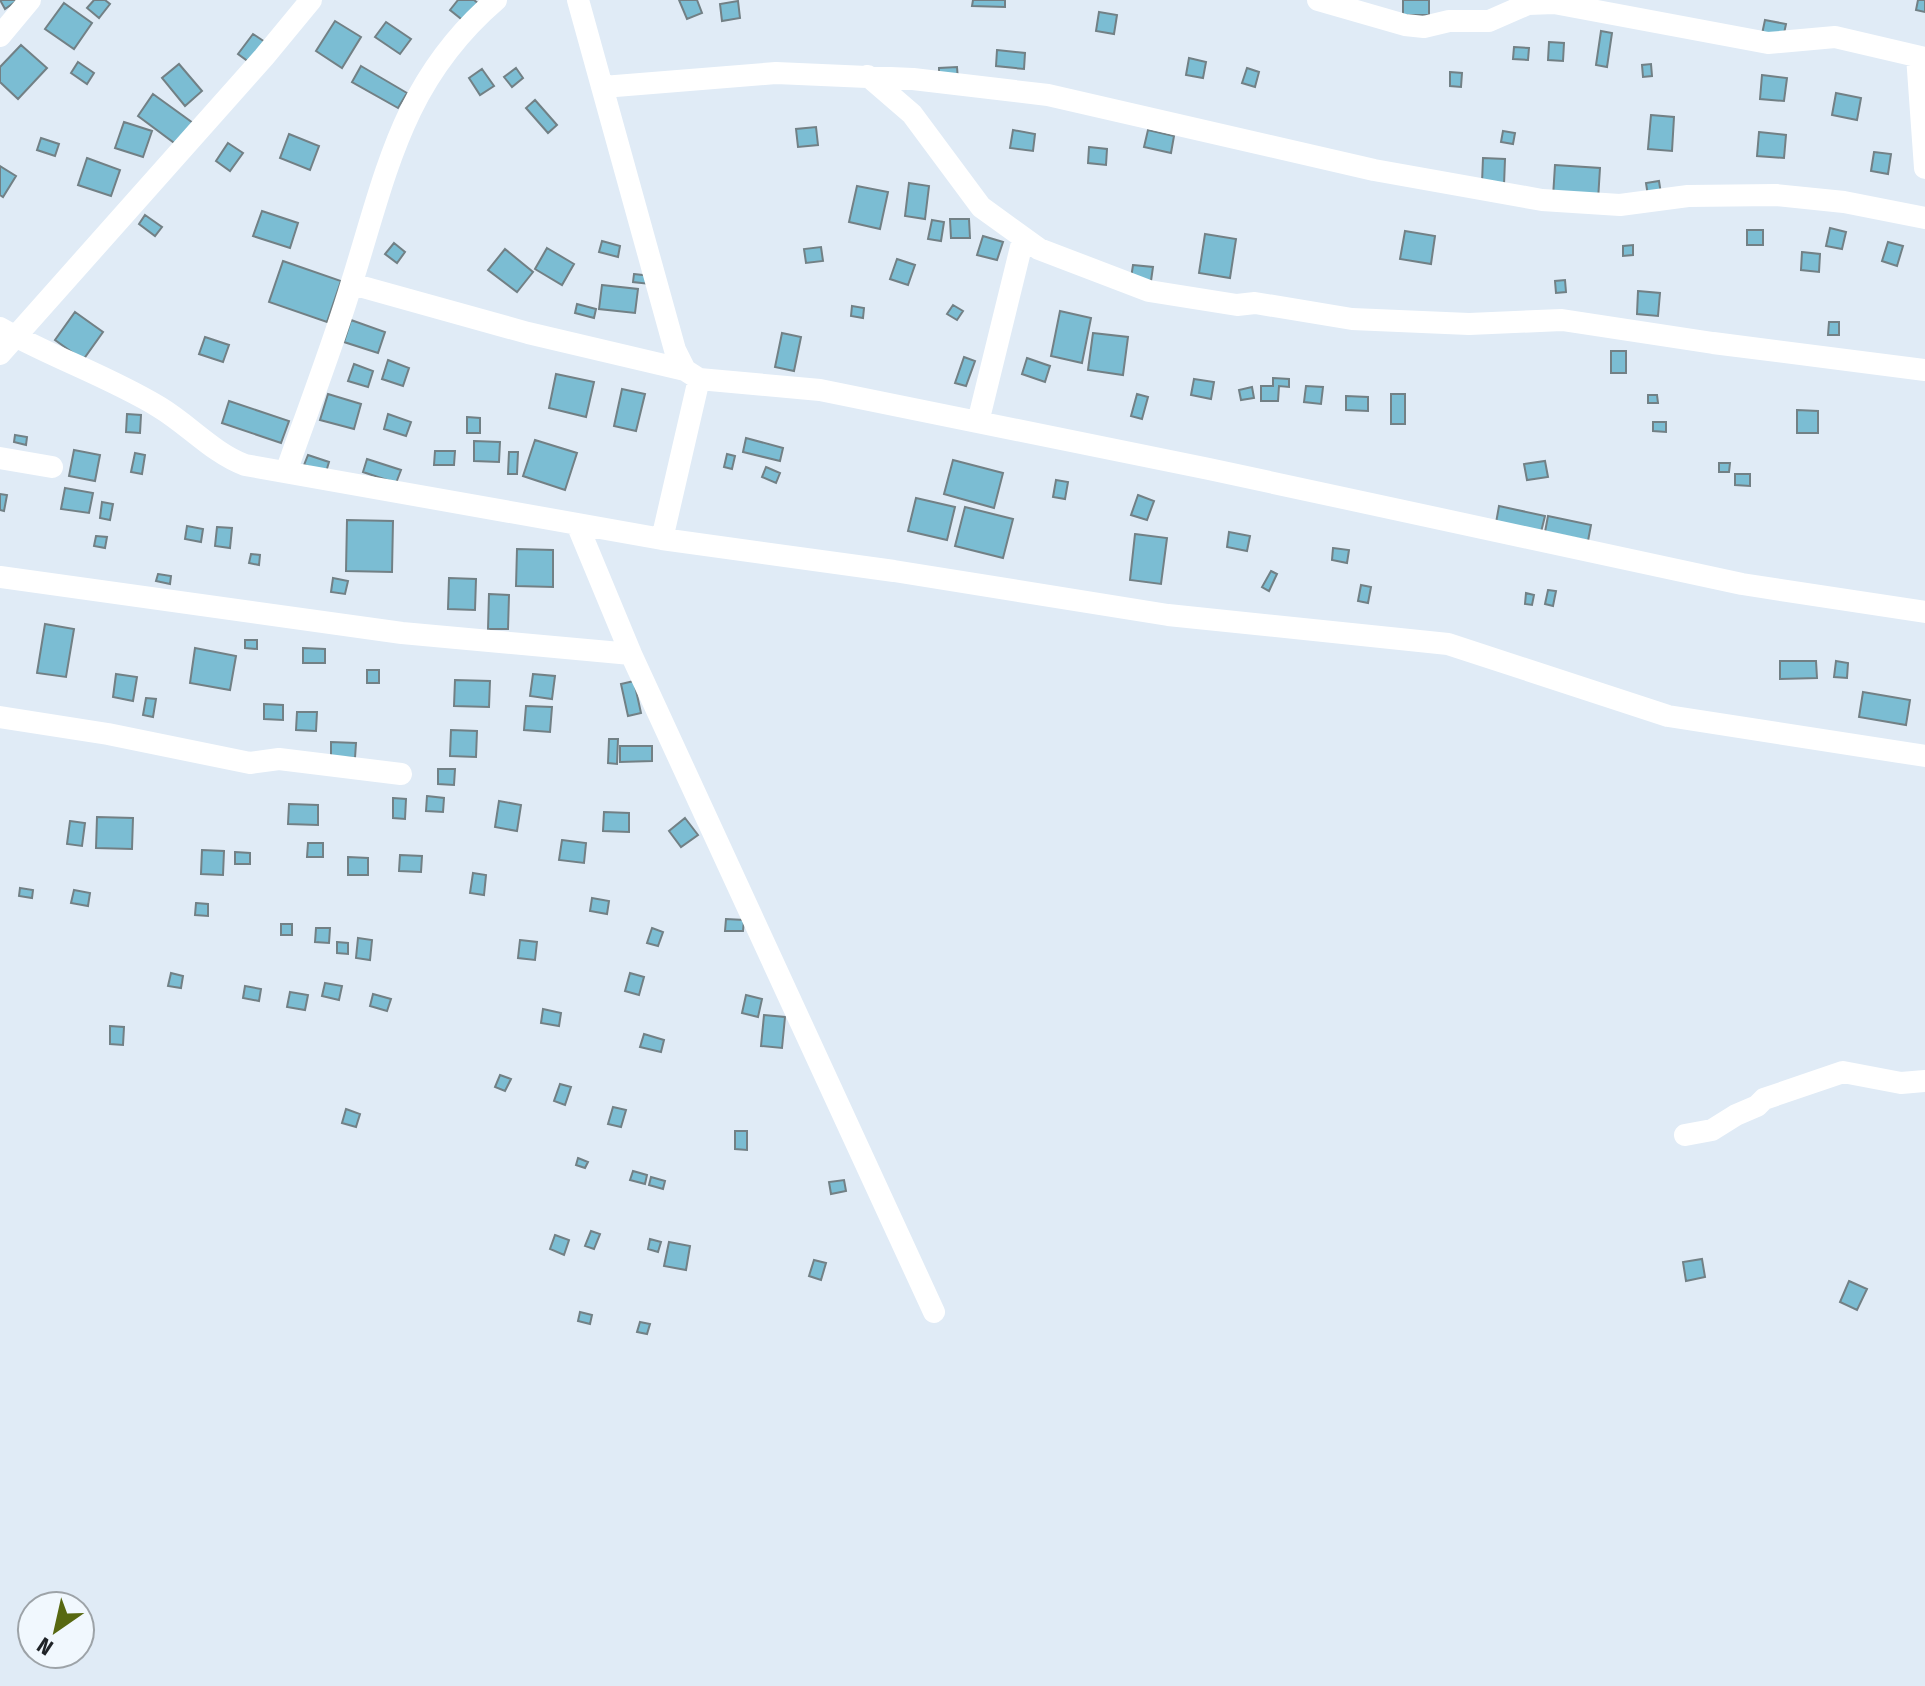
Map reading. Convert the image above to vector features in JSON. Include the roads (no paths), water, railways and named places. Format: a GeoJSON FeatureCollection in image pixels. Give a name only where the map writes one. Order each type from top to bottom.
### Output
{"type":"FeatureCollection","features":[{"type":"Feature","properties":{"kind":"street"},"geometry":{"type":"LineString","coordinates":[[0,36],[30,0]]}},
{"type":"Feature","properties":{"kind":"street"},"geometry":{"type":"LineString","coordinates":[[0,354],[8,332],[264,57],[311,0]]}},
{"type":"Feature","properties":{"kind":"street"},"geometry":{"type":"LineString","coordinates":[[286,472],[352,284],[384,174],[405,121],[421,87],[444,54],[496,0]]}},
{"type":"Feature","properties":{"kind":"street"},"geometry":{"type":"LineString","coordinates":[[578,0],[668,328],[675,350],[692,374],[662,539]]}},
{"type":"Feature","properties":{"kind":"street"},"geometry":{"type":"LineString","coordinates":[[1318,0],[1405,25],[1424,27],[1449,21],[1489,21],[1523,2],[1554,3],[1768,43],[1835,37],[1921,57],[1925,168]]}},
{"type":"Feature","properties":{"kind":"street"},"geometry":{"type":"LineString","coordinates":[[603,87],[776,73],[868,76],[1048,95],[1374,170],[1542,200],[1620,205],[1688,196],[1776,195],[1844,202],[1925,218]]}},
{"type":"Feature","properties":{"kind":"street"},"geometry":{"type":"LineString","coordinates":[[868,76],[912,114],[981,207],[1039,249],[1149,291],[1237,305],[1255,303],[1352,319],[1469,324],[1562,320],[1925,370]]}},
{"type":"Feature","properties":{"kind":"street"},"geometry":{"type":"LineString","coordinates":[[978,422],[1023,239]]}},
{"type":"Feature","properties":{"kind":"street"},"geometry":{"type":"LineString","coordinates":[[352,284],[692,374],[820,390],[1224,472],[1742,584],[1925,612]]}},
{"type":"Feature","properties":{"kind":"street"},"geometry":{"type":"LineString","coordinates":[[8,332],[158,407],[231,459],[286,472],[662,539],[894,571],[1168,615],[1448,644],[1668,716],[1925,756]]}},
{"type":"Feature","properties":{"kind":"street"},"geometry":{"type":"LineString","coordinates":[[0,458],[52,467]]}},
{"type":"Feature","properties":{"kind":"street"},"geometry":{"type":"LineString","coordinates":[[577,524],[631,654],[934,1312]]}},
{"type":"Feature","properties":{"kind":"street"},"geometry":{"type":"LineString","coordinates":[[0,577],[402,633],[631,654]]}},
{"type":"Feature","properties":{"kind":"street"},"geometry":{"type":"LineString","coordinates":[[0,717],[108,734],[238,762],[258,763],[279,759],[401,774]]}},
{"type":"Feature","properties":{"kind":"street"},"geometry":{"type":"LineString","coordinates":[[1685,1135],[1712,1130],[1757,1106],[1764,1099],[1843,1072],[1901,1083],[1925,1081]]}}]}
